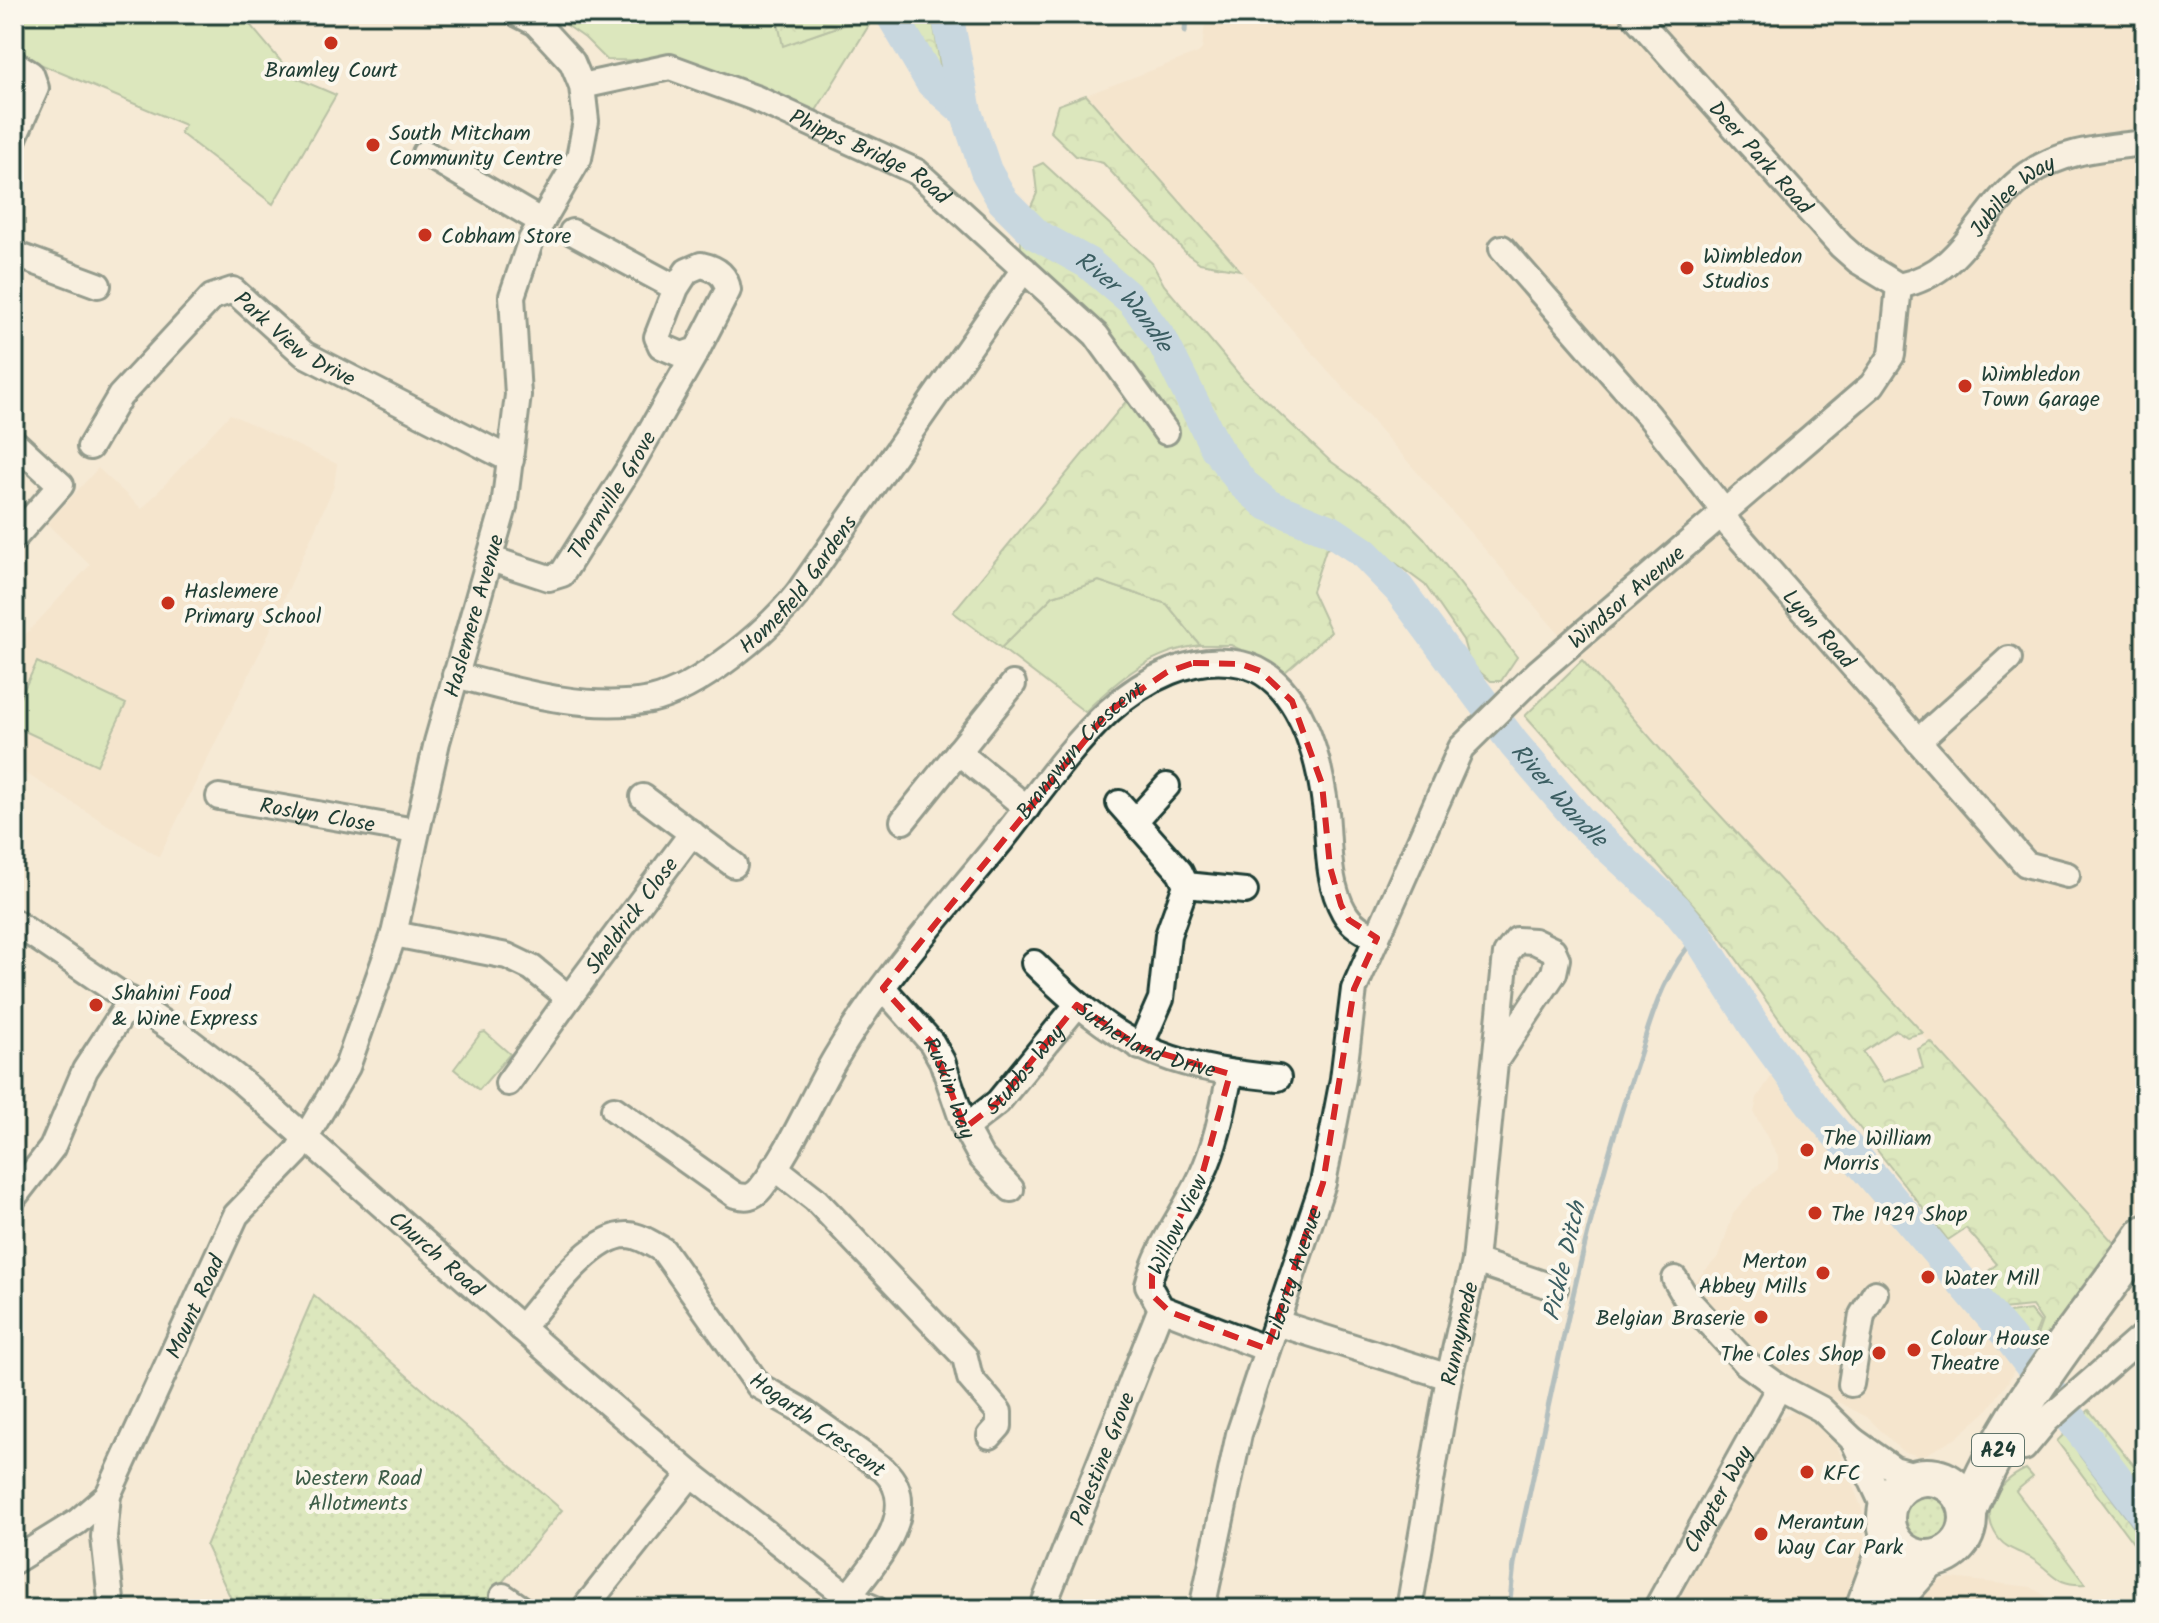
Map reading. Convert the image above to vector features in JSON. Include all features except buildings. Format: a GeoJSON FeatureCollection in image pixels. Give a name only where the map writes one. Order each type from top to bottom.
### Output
{"type":"FeatureCollection","features":[{"type":"Feature","properties":{"kind":"highway","name":"A24"},"geometry":{"type":"LineString","coordinates":[[1885,1609],[1929,1560],[1949,1554],[1959,1545],[1966,1533],[1968,1512],[1986,1470],[2039,1405],[2057,1355],[2145,1234]]}},
{"type":"Feature","properties":{"kind":"highway","name":"A24"},"geometry":{"type":"LineString","coordinates":[[1864,1609],[1899,1488],[1930,1478],[2039,1405]]}},
{"type":"Feature","properties":{"kind":"highway","name":"A24"},"geometry":{"type":"LineString","coordinates":[[1930,1478],[1959,1492],[1968,1512]]}},
{"type":"Feature","properties":{"kind":"highway"},"geometry":{"type":"LineString","coordinates":[[1888,1525],[1907,1555],[1929,1560]]}},
{"type":"Feature","properties":{"kind":"street"},"geometry":{"type":"LineString","coordinates":[[518,14],[536,23],[559,45],[572,62],[582,86]]}},
{"type":"Feature","properties":{"kind":"street","name":"Deer Park Road"},"geometry":{"type":"LineString","coordinates":[[1633,14],[1841,246],[1899,286]]}},
{"type":"Feature","properties":{"kind":"street"},"geometry":{"type":"LineString","coordinates":[[14,63],[31,74],[36,88],[14,138]]}},
{"type":"Feature","properties":{"kind":"street","name":"Phipps Bridge Road"},"geometry":{"type":"LineString","coordinates":[[582,86],[670,67],[755,98],[917,172],[1096,335],[1166,432]]}},
{"type":"Feature","properties":{"kind":"street","name":"Haslemere Avenue"},"geometry":{"type":"LineString","coordinates":[[307,1138],[347,1067],[394,934],[415,831],[455,675],[491,559],[511,460],[518,395],[512,296],[531,240],[579,158],[586,121],[582,86]]}},
{"type":"Feature","properties":{"kind":"street","name":"Jubilee Way"},"geometry":{"type":"LineString","coordinates":[[1899,286],[1922,281],[1956,257],[2007,193],[2028,174],[2081,151],[2145,143]]}},
{"type":"Feature","properties":{"kind":"street"},"geometry":{"type":"LineString","coordinates":[[425,153],[542,222]]}},
{"type":"Feature","properties":{"kind":"street"},"geometry":{"type":"LineString","coordinates":[[572,232],[676,288],[657,337],[661,346],[672,353],[682,355],[697,350]]}},
{"type":"Feature","properties":{"kind":"street","name":"Lyon Road"},"geometry":{"type":"LineString","coordinates":[[1502,248],[1649,416],[1723,514],[1811,621],[2026,864],[2067,875]]}},
{"type":"Feature","properties":{"kind":"street"},"geometry":{"type":"LineString","coordinates":[[14,254],[98,285]]}},
{"type":"Feature","properties":{"kind":"street","name":"Thornville Grove"},"geometry":{"type":"LineString","coordinates":[[491,559],[549,578],[562,574],[631,465],[728,290],[727,281],[711,267],[701,265],[687,271],[676,288]]}},
{"type":"Feature","properties":{"kind":"street","name":"Homefield Gardens"},"geometry":{"type":"LineString","coordinates":[[455,675],[536,696],[569,700],[653,699],[684,685],[754,640],[798,593],[1024,269]]}},
{"type":"Feature","properties":{"kind":"street","name":"Windsor Avenue"},"geometry":{"type":"LineString","coordinates":[[1377,938],[1455,760],[1469,737],[1872,385],[1885,368],[1896,337],[1899,286]]}},
{"type":"Feature","properties":{"kind":"street","name":"Park View Drive"},"geometry":{"type":"LineString","coordinates":[[90,447],[120,396],[212,297],[219,292],[233,290],[304,354],[511,460]]}},
{"type":"Feature","properties":{"kind":"street"},"geometry":{"type":"LineString","coordinates":[[14,442],[61,485],[14,538]]}},
{"type":"Feature","properties":{"kind":"street"},"geometry":{"type":"LineString","coordinates":[[1918,741],[2009,659]]}},
{"type":"Feature","properties":{"kind":"street","name":"Brangwyn Crescent"},"geometry":{"type":"LineString","coordinates":[[614,1109],[735,1195],[746,1198],[754,1195],[774,1167],[836,1056],[883,988],[1027,808],[1109,711],[1167,672],[1193,663],[1241,664],[1260,671],[1292,701],[1309,740],[1322,784],[1330,867],[1341,905],[1349,920],[1377,938]]}},
{"type":"Feature","properties":{"kind":"street"},"geometry":{"type":"LineString","coordinates":[[903,821],[1013,684]]}},
{"type":"Feature","properties":{"kind":"street"},"geometry":{"type":"LineString","coordinates":[[958,752],[1027,808]]}},
{"type":"Feature","properties":{"kind":"street"},"geometry":{"type":"LineString","coordinates":[[1140,1047],[1161,999],[1168,935],[1186,885],[1180,872],[1127,812],[1167,786]]}},
{"type":"Feature","properties":{"kind":"street","name":"Roslyn Close"},"geometry":{"type":"LineString","coordinates":[[219,797],[415,831]]}},
{"type":"Feature","properties":{"kind":"street","name":"Sheldrick Close"},"geometry":{"type":"LineString","coordinates":[[643,797],[734,865]]}},
{"type":"Feature","properties":{"kind":"street","name":"Sheldrick Close"},"geometry":{"type":"LineString","coordinates":[[508,1083],[692,833]]}},
{"type":"Feature","properties":{"kind":"street"},"geometry":{"type":"LineString","coordinates":[[1186,885],[1245,891]]}},
{"type":"Feature","properties":{"kind":"street","name":"Church Road"},"geometry":{"type":"LineString","coordinates":[[14,922],[205,1052],[691,1474],[852,1603],[875,1609]]}},
{"type":"Feature","properties":{"kind":"street","name":"Sheldrick Close"},"geometry":{"type":"LineString","coordinates":[[394,934],[507,956],[532,968],[569,998]]}},
{"type":"Feature","properties":{"kind":"street","name":"Liberty Avenue"},"geometry":{"type":"LineString","coordinates":[[1202,1609],[1239,1434],[1323,1183],[1343,1079],[1354,989],[1377,938]]}},
{"type":"Feature","properties":{"kind":"street","name":"Sutherland Drive"},"geometry":{"type":"LineString","coordinates":[[1034,963],[1094,1020],[1140,1047],[1179,1062],[1230,1074],[1278,1078]]}},
{"type":"Feature","properties":{"kind":"street","name":"Ruskin Way"},"geometry":{"type":"LineString","coordinates":[[883,988],[937,1052],[965,1128],[981,1157],[1011,1189]]}},
{"type":"Feature","properties":{"kind":"street"},"geometry":{"type":"LineString","coordinates":[[14,1197],[52,1148],[85,1070],[131,1000]]}},
{"type":"Feature","properties":{"kind":"street","name":"Stubbs Way"},"geometry":{"type":"LineString","coordinates":[[965,1128],[998,1102],[1077,1005]]}},
{"type":"Feature","properties":{"kind":"street","name":"Runnymede"},"geometry":{"type":"LineString","coordinates":[[1409,1609],[1449,1377],[1475,1261],[1498,1057]]}},
{"type":"Feature","properties":{"kind":"street","name":"Willow View"},"geometry":{"type":"LineString","coordinates":[[1230,1074],[1215,1139],[1202,1175],[1152,1270],[1148,1285],[1161,1308],[1267,1349]]}},
{"type":"Feature","properties":{"kind":"street","name":"Mount Road"},"geometry":{"type":"LineString","coordinates":[[112,1609],[104,1537],[108,1495],[236,1215],[307,1138]]}},
{"type":"Feature","properties":{"kind":"street"},"geometry":{"type":"LineString","coordinates":[[774,1167],[815,1199],[937,1345],[965,1357],[975,1386],[999,1412],[999,1426],[990,1436]]}},
{"type":"Feature","properties":{"kind":"street","name":"Hogarth Crescent"},"geometry":{"type":"LineString","coordinates":[[521,1328],[601,1243],[628,1235],[645,1239],[663,1250],[759,1386],[798,1408],[893,1478],[900,1491],[900,1514],[852,1603]]}},
{"type":"Feature","properties":{"kind":"street"},"geometry":{"type":"LineString","coordinates":[[1475,1261],[1555,1288]]}},
{"type":"Feature","properties":{"kind":"street"},"geometry":{"type":"LineString","coordinates":[[1675,1279],[1686,1298],[1732,1351],[1779,1387],[1821,1409],[1853,1440],[1894,1469],[1930,1478]]}},
{"type":"Feature","properties":{"kind":"street"},"geometry":{"type":"LineString","coordinates":[[1851,1384],[1862,1315],[1875,1293]]}},
{"type":"Feature","properties":{"kind":"street","name":"Palestine Grove"},"geometry":{"type":"LineString","coordinates":[[1042,1609],[1161,1308]]}},
{"type":"Feature","properties":{"kind":"street"},"geometry":{"type":"LineString","coordinates":[[1277,1323],[1449,1377]]}},
{"type":"Feature","properties":{"kind":"street"},"geometry":{"type":"LineString","coordinates":[[2024,1448],[2039,1405],[2073,1397],[2099,1361],[2145,1334]]}},
{"type":"Feature","properties":{"kind":"street","name":"Chapter Way"},"geometry":{"type":"LineString","coordinates":[[1656,1609],[1779,1387]]}},
{"type":"Feature","properties":{"kind":"street"},"geometry":{"type":"LineString","coordinates":[[1853,1440],[1888,1525]]}},
{"type":"Feature","properties":{"kind":"street"},"geometry":{"type":"LineString","coordinates":[[584,1609],[691,1474]]}},
{"type":"Feature","properties":{"kind":"street","name":"Mount Road"},"geometry":{"type":"LineString","coordinates":[[14,1561],[77,1522],[108,1495]]}},
{"type":"Feature","properties":{"kind":"highlighted area"},"geometry":{"type":"Polygon","coordinates":[[[1193,663],[1241,664],[1260,671],[1292,701],[1322,784],[1330,867],[1341,905],[1349,920],[1377,938],[1354,989],[1323,1183],[1267,1349],[1170,1312],[1152,1295],[1152,1270],[1202,1175],[1230,1074],[1140,1047],[1077,1005],[998,1102],[965,1128],[932,1043],[883,988],[1109,711],[1167,672],[1193,663]]]}},
{"type":"Feature","properties":{"kind":"shaded area"},"geometry":{"type":"Polygon","coordinates":[[[1206,14],[2145,14],[2145,1198],[2114,1243],[1690,783],[1086,95],[1198,53],[1202,49],[1206,14]]]}},
{"type":"Feature","properties":{"kind":"shaded area","name":"Haslemere Primary School"},"geometry":{"type":"Polygon","coordinates":[[[230,414],[337,464],[334,486],[265,642],[159,857],[14,766],[14,647],[90,565],[47,524],[98,468],[142,509],[230,414]]]}},
{"type":"Feature","properties":{"kind":"shaded area","name":"Merton Abbey Mills"},"geometry":{"type":"Polygon","coordinates":[[[1772,1075],[2020,1359],[1986,1412],[1955,1439],[1921,1457],[1902,1451],[1867,1417],[1761,1362],[1697,1295],[1695,1281],[1719,1256],[1733,1214],[1753,1190],[1778,1169],[1778,1157],[1754,1113],[1757,1098],[1772,1075]]]}},
{"type":"Feature","properties":{"kind":"shaded area"},"geometry":{"type":"Polygon","coordinates":[[[1795,1411],[1808,1414],[1833,1435],[1862,1509],[1865,1554],[1846,1609],[1674,1609],[1776,1419],[1795,1411]]]}},
{"type":"Feature","properties":{"kind":"shaded area"},"geometry":{"type":"Polygon","coordinates":[[[1950,1578],[2031,1587],[2066,1609],[1903,1609],[1933,1583],[1950,1578]]]}},
{"type":"Feature","properties":{"kind":"green space"},"geometry":{"type":"Polygon","coordinates":[[[14,14],[241,14],[294,77],[336,95],[273,204],[180,133],[185,125],[14,53],[14,14]]]}},
{"type":"Feature","properties":{"kind":"green space"},"geometry":{"type":"Polygon","coordinates":[[[551,14],[776,14],[784,45],[876,14],[812,117],[673,61],[607,60],[585,38],[551,14]]]}},
{"type":"Feature","properties":{"kind":"green space"},"geometry":{"type":"Polygon","coordinates":[[[776,14],[873,14],[783,46],[776,14]]]}},
{"type":"Feature","properties":{"kind":"green space"},"geometry":{"type":"Polygon","coordinates":[[[908,14],[932,14],[941,71],[908,14]]]}},
{"type":"Feature","properties":{"kind":"green space"},"geometry":{"type":"Polygon","coordinates":[[[1086,95],[1240,270],[1200,263],[1186,253],[1103,163],[1076,156],[1050,131],[1058,105],[1086,95]]]}},
{"type":"Feature","properties":{"kind":"green space"},"geometry":{"type":"Polygon","coordinates":[[[1043,163],[1152,263],[1164,285],[1242,378],[1329,460],[1391,505],[1424,538],[1517,657],[1501,681],[1491,681],[1470,664],[1463,640],[1425,585],[1359,536],[1326,549],[1312,591],[1331,632],[1285,672],[1231,645],[1200,645],[1167,604],[1099,581],[1053,596],[1001,648],[953,612],[1128,399],[1021,249],[1021,229],[1037,193],[1034,167],[1043,163]]]}},
{"type":"Feature","properties":{"kind":"green space"},"geometry":{"type":"Polygon","coordinates":[[[1099,581],[1167,604],[1200,645],[1182,648],[1137,668],[1085,712],[1001,648],[1053,596],[1099,581]]]}},
{"type":"Feature","properties":{"kind":"green space"},"geometry":{"type":"Polygon","coordinates":[[[1582,660],[1690,783],[1923,1033],[1907,1037],[1896,1030],[1863,1052],[1883,1082],[1923,1068],[1918,1049],[1931,1042],[2114,1243],[2064,1317],[2033,1347],[2042,1321],[2032,1306],[2002,1309],[1978,1280],[1997,1264],[1966,1228],[1948,1240],[1832,1093],[1715,929],[1525,716],[1582,660]]]}},
{"type":"Feature","properties":{"kind":"green space"},"geometry":{"type":"Polygon","coordinates":[[[37,662],[126,704],[97,765],[14,726],[14,710],[37,662]]]}},
{"type":"Feature","properties":{"kind":"green space"},"geometry":{"type":"Polygon","coordinates":[[[485,1032],[510,1054],[479,1090],[454,1069],[481,1033],[485,1032]]]}},
{"type":"Feature","properties":{"kind":"green space","name":"Western Road Allotments"},"geometry":{"type":"Polygon","coordinates":[[[314,1295],[562,1510],[480,1609],[236,1609],[206,1546],[314,1295]]]}},
{"type":"Feature","properties":{"kind":"green space"},"geometry":{"type":"Polygon","coordinates":[[[2030,1310],[2040,1322],[2029,1350],[2002,1314],[2030,1310]]]}},
{"type":"Feature","properties":{"kind":"green space"},"geometry":{"type":"Polygon","coordinates":[[[2089,1410],[2145,1479],[2145,1559],[2057,1441],[2089,1410]]]}},
{"type":"Feature","properties":{"kind":"green space"},"geometry":{"type":"Polygon","coordinates":[[[2026,1469],[2033,1477],[2016,1491],[2086,1584],[2061,1581],[2031,1558],[2006,1545],[1993,1528],[1990,1508],[1999,1489],[2026,1469]]]}},
{"type":"Feature","properties":{"kind":"green space"},"geometry":{"type":"Polygon","coordinates":[[[1929,1490],[1940,1492],[1949,1499],[1956,1508],[1956,1530],[1949,1539],[1940,1546],[1929,1548],[1918,1546],[1909,1539],[1902,1530],[1900,1519],[1902,1508],[1909,1499],[1918,1492],[1929,1490]]]}},
{"type":"Feature","properties":{"kind":"water"},"geometry":{"type":"Polygon","coordinates":[[[2082,1417],[2145,1497],[2145,1542],[2080,1456],[2068,1431],[2082,1417]]]}},
{"type":"Feature","properties":{"kind":"waterway","name":"River Wandle"},"geometry":{"type":"LineString","coordinates":[[891,14],[931,82],[966,112]]}},
{"type":"Feature","properties":{"kind":"waterway","name":"River Wandle"},"geometry":{"type":"LineString","coordinates":[[947,14],[966,112],[986,171],[1003,201],[1037,235],[1088,263],[1133,301],[1163,342],[1216,448],[1243,484],[1268,505],[1333,532],[1363,552],[1399,589],[1514,744],[1579,820],[1676,909],[1698,936],[1754,1025],[1817,1111],[2008,1336],[2145,1515]]}},
{"type":"Feature","properties":{"kind":"waterway"},"geometry":{"type":"LineString","coordinates":[[1185,32],[1186,14]]}},
{"type":"Feature","properties":{"kind":"waterway","name":"Pickle Ditch"},"geometry":{"type":"LineString","coordinates":[[1509,1609],[1514,1564],[1568,1316],[1615,1132],[1658,1000],[1675,966],[1698,936]]}},
{"type":"Feature","properties":{"kind":"place","name":"Bramley Court"},"geometry":{"type":"Point","coordinates":[331,43]}},
{"type":"Feature","properties":{"kind":"place","name":"South Mitcham Community Centre"},"geometry":{"type":"Point","coordinates":[373,145]}},
{"type":"Feature","properties":{"kind":"place","name":"Cobham Store"},"geometry":{"type":"Point","coordinates":[425,235]}},
{"type":"Feature","properties":{"kind":"place","name":"Wimbledon Studios"},"geometry":{"type":"Point","coordinates":[1687,268]}},
{"type":"Feature","properties":{"kind":"place","name":"Wimbledon Town Garage"},"geometry":{"type":"Point","coordinates":[1965,386]}},
{"type":"Feature","properties":{"kind":"place","name":"Haslemere Primary School"},"geometry":{"type":"Point","coordinates":[168,603]}},
{"type":"Feature","properties":{"kind":"place","name":"Shahini Food & Wine Express"},"geometry":{"type":"Point","coordinates":[96,1005]}},
{"type":"Feature","properties":{"kind":"place","name":"The William Morris"},"geometry":{"type":"Point","coordinates":[1807,1150]}},
{"type":"Feature","properties":{"kind":"place","name":"The 1929 Shop"},"geometry":{"type":"Point","coordinates":[1815,1213]}},
{"type":"Feature","properties":{"kind":"place","name":"Merton Abbey Mills"},"geometry":{"type":"Point","coordinates":[1823,1273]}},
{"type":"Feature","properties":{"kind":"place","name":"Water Mill"},"geometry":{"type":"Point","coordinates":[1928,1277]}},
{"type":"Feature","properties":{"kind":"place","name":"Belgian Braserie"},"geometry":{"type":"Point","coordinates":[1761,1317]}},
{"type":"Feature","properties":{"kind":"place","name":"Colour House Theatre"},"geometry":{"type":"Point","coordinates":[1914,1350]}},
{"type":"Feature","properties":{"kind":"place","name":"The Coles Shop"},"geometry":{"type":"Point","coordinates":[1879,1353]}},
{"type":"Feature","properties":{"kind":"place","name":"KFC"},"geometry":{"type":"Point","coordinates":[1807,1472]}},
{"type":"Feature","properties":{"kind":"place","name":"Merantun Way Car Park"},"geometry":{"type":"Point","coordinates":[1761,1534]}}]}
